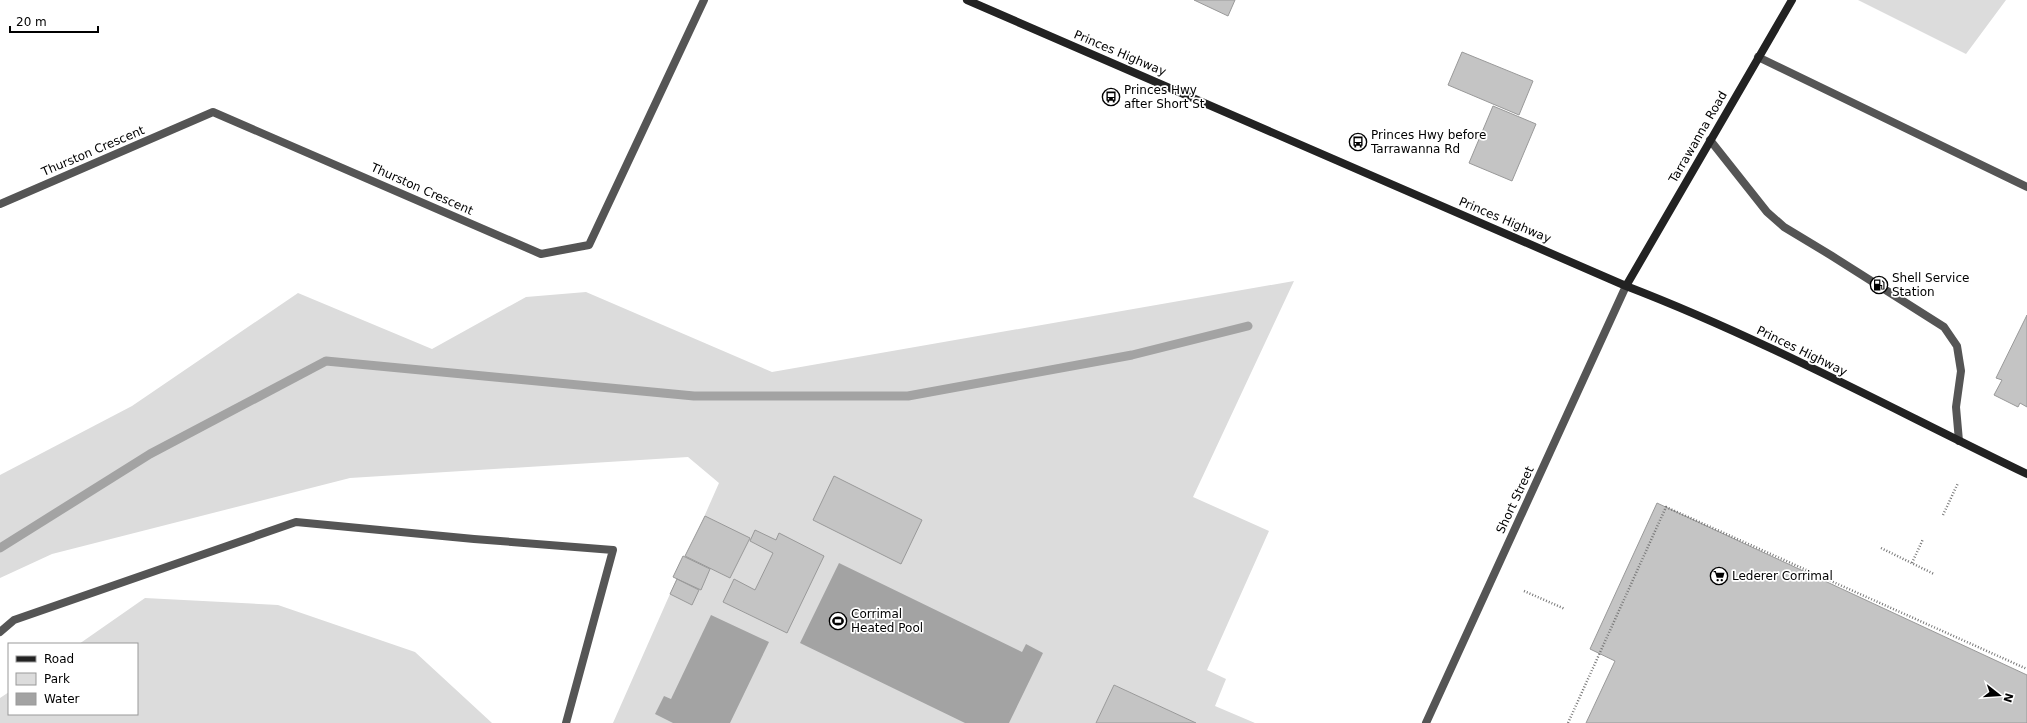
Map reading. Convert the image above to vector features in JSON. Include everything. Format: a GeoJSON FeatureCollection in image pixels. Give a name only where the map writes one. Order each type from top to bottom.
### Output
{"type":"FeatureCollection","features":[{"type":"Feature","properties":{"kind":"main road","name":"Princes Highway"},"geometry":{"type":"LineString","coordinates":[[968,0],[1626,286],[1673,304],[1792,358],[2027,474]]}},
{"type":"Feature","properties":{"kind":"main road","name":"Tarrawanna Road"},"geometry":{"type":"LineString","coordinates":[[1626,286],[1792,0]]}},
{"type":"Feature","properties":{"kind":"street","name":"Thurston Crescent"},"geometry":{"type":"LineString","coordinates":[[0,204],[213,112],[541,254],[589,245],[704,0]]}},
{"type":"Feature","properties":{"kind":"street"},"geometry":{"type":"LineString","coordinates":[[1758,57],[2027,187]]}},
{"type":"Feature","properties":{"kind":"street"},"geometry":{"type":"LineString","coordinates":[[1710,140],[1767,212],[1784,227],[1944,327],[1957,346],[1961,371],[1956,407],[1959,441]]}},
{"type":"Feature","properties":{"kind":"street","name":"Short Street"},"geometry":{"type":"LineString","coordinates":[[1426,723],[1626,286]]}},
{"type":"Feature","properties":{"kind":"street"},"geometry":{"type":"LineString","coordinates":[[0,632],[14,620],[296,522],[474,539],[614,550],[566,723]]}},
{"type":"Feature","properties":{"kind":"path"},"geometry":{"type":"LineString","coordinates":[[1943,515],[1958,483]]}},
{"type":"Feature","properties":{"kind":"path"},"geometry":{"type":"LineString","coordinates":[[1568,723],[1666,507],[2027,669]]}},
{"type":"Feature","properties":{"kind":"path"},"geometry":{"type":"LineString","coordinates":[[1912,563],[1924,540]]}},
{"type":"Feature","properties":{"kind":"path"},"geometry":{"type":"LineString","coordinates":[[1881,548],[1934,574]]}},
{"type":"Feature","properties":{"kind":"path"},"geometry":{"type":"LineString","coordinates":[[1524,592],[1565,610]]}},
{"type":"Feature","properties":{"kind":"green space"},"geometry":{"type":"Polygon","coordinates":[[[1858,0],[2006,0],[1966,54],[1858,0]]]}},
{"type":"Feature","properties":{"kind":"green space"},"geometry":{"type":"Polygon","coordinates":[[[1294,281],[1193,497],[1269,531],[1207,670],[1226,679],[1215,706],[1255,723],[1196,723],[1114,685],[1096,723],[613,723],[719,483],[688,457],[350,478],[52,554],[0,578],[0,475],[132,406],[298,293],[432,349],[526,297],[586,292],[772,372],[1294,281]]]}},
{"type":"Feature","properties":{"kind":"green space"},"geometry":{"type":"Polygon","coordinates":[[[145,598],[278,605],[415,652],[492,723],[0,723],[0,698],[8,693],[8,715],[138,715],[138,643],[80,643],[145,598]]]}},
{"type":"Feature","properties":{"kind":"water"},"geometry":{"type":"Polygon","coordinates":[[[839,563],[1022,652],[1026,644],[1043,653],[1009,723],[965,723],[800,643],[839,563]]]}},
{"type":"Feature","properties":{"kind":"water"},"geometry":{"type":"Polygon","coordinates":[[[711,615],[769,642],[730,723],[673,723],[655,714],[664,696],[671,699],[711,615]]]}},
{"type":"Feature","properties":{"kind":"building"},"geometry":{"type":"Polygon","coordinates":[[[1194,0],[1235,0],[1228,16],[1194,0]]]}},
{"type":"Feature","properties":{"kind":"building"},"geometry":{"type":"Polygon","coordinates":[[[1462,52],[1533,81],[1519,115],[1448,85],[1462,52]]]}},
{"type":"Feature","properties":{"kind":"building"},"geometry":{"type":"Polygon","coordinates":[[[1493,106],[1536,124],[1512,181],[1469,163],[1493,106]]]}},
{"type":"Feature","properties":{"kind":"building"},"geometry":{"type":"Polygon","coordinates":[[[2027,315],[2027,407],[2020,403],[2018,407],[1994,395],[2002,380],[1996,378],[2027,315]]]}},
{"type":"Feature","properties":{"kind":"building"},"geometry":{"type":"Polygon","coordinates":[[[834,476],[922,520],[901,564],[813,520],[834,476]]]}},
{"type":"Feature","properties":{"kind":"building","name":"Lederer Corrimal"},"geometry":{"type":"Polygon","coordinates":[[[1657,503],[2027,675],[2027,723],[1586,723],[1615,661],[1590,649],[1657,503]]]}},
{"type":"Feature","properties":{"kind":"building"},"geometry":{"type":"Polygon","coordinates":[[[705,516],[750,538],[730,578],[685,556],[705,516]]]}},
{"type":"Feature","properties":{"kind":"building"},"geometry":{"type":"Polygon","coordinates":[[[755,530],[776,540],[779,533],[824,556],[787,633],[723,602],[734,579],[755,590],[773,553],[750,541],[755,530]]]}},
{"type":"Feature","properties":{"kind":"building"},"geometry":{"type":"Polygon","coordinates":[[[683,556],[710,569],[701,590],[673,577],[683,556]]]}},
{"type":"Feature","properties":{"kind":"building"},"geometry":{"type":"Polygon","coordinates":[[[677,579],[699,590],[692,605],[670,594],[677,579]]]}},
{"type":"Feature","properties":{"kind":"building"},"geometry":{"type":"Polygon","coordinates":[[[1114,685],[1196,723],[1096,723],[1114,685]]]}},
{"type":"Feature","properties":{"kind":"waterway"},"geometry":{"type":"LineString","coordinates":[[0,548],[150,454],[326,361],[694,396],[908,396],[1132,355],[1248,326]]}},
{"type":"Feature","properties":{"kind":"place","name":"Princes Hwy after Short St"},"geometry":{"type":"Point","coordinates":[1111,97]}},
{"type":"Feature","properties":{"kind":"place","name":"Princes Hwy before Tarrawanna Rd"},"geometry":{"type":"Point","coordinates":[1358,142]}},
{"type":"Feature","properties":{"kind":"place","name":"Shell Service Station"},"geometry":{"type":"Point","coordinates":[1879,285]}},
{"type":"Feature","properties":{"kind":"place","name":"Lederer Corrimal"},"geometry":{"type":"Point","coordinates":[1719,576]}},
{"type":"Feature","properties":{"kind":"place","name":"Corrimal Heated Pool"},"geometry":{"type":"Point","coordinates":[838,621]}}]}
